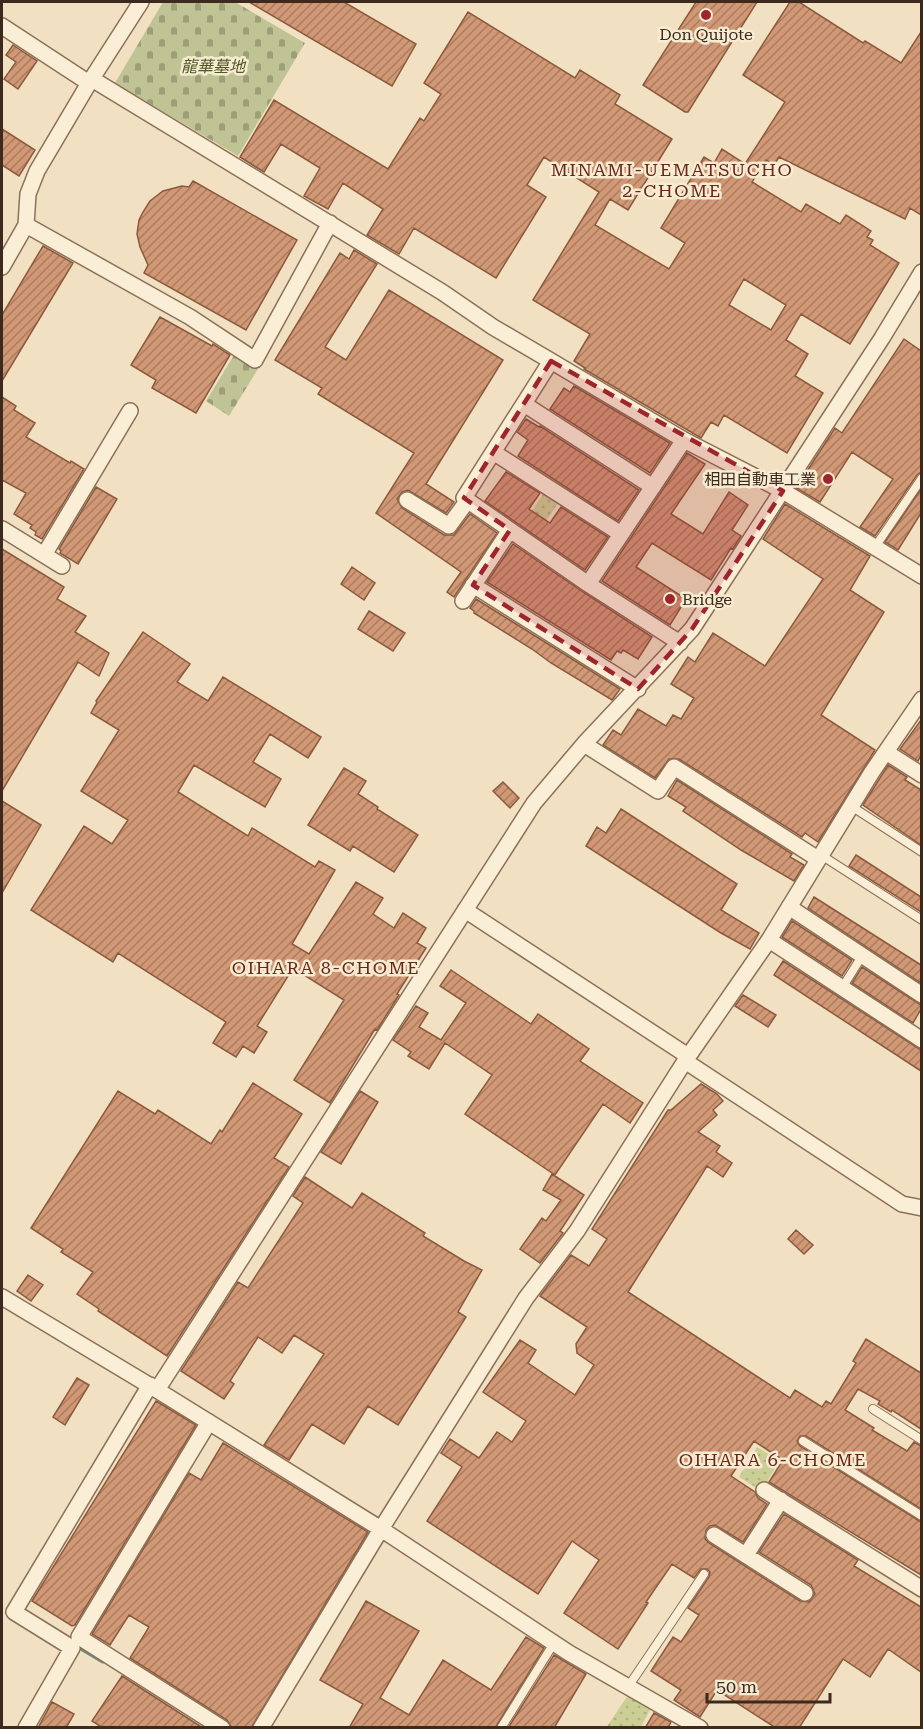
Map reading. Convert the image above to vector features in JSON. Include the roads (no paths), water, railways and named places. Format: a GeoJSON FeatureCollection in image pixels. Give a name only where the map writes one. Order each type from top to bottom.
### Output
{"type":"FeatureCollection","features":[{"type":"Feature","properties":{"kind":"street"},"geometry":{"type":"LineString","coordinates":[[2,267],[26,225],[28,194],[37,171],[90,81],[141,2]]}},
{"type":"Feature","properties":{"kind":"street"},"geometry":{"type":"LineString","coordinates":[[2,26],[90,81],[330,223],[550,361],[684,440],[783,491],[921,576]]}},
{"type":"Feature","properties":{"kind":"street"},"geometry":{"type":"LineString","coordinates":[[26,225],[190,317],[255,360],[330,223]]}},
{"type":"Feature","properties":{"kind":"street"},"geometry":{"type":"LineString","coordinates":[[26,1728],[72,1648],[15,1612],[153,1387],[534,803],[584,744],[693,629],[882,338],[921,272]]}},
{"type":"Feature","properties":{"kind":"street"},"geometry":{"type":"LineString","coordinates":[[550,361],[464,498],[588,584],[680,643]]}},
{"type":"Feature","properties":{"kind":"street"},"geometry":{"type":"LineString","coordinates":[[524,404],[653,487]]}},
{"type":"Feature","properties":{"kind":"street"},"geometry":{"type":"LineString","coordinates":[[44,555],[130,411]]}},
{"type":"Feature","properties":{"kind":"street"},"geometry":{"type":"LineString","coordinates":[[588,584],[684,440]]}},
{"type":"Feature","properties":{"kind":"street"},"geometry":{"type":"LineString","coordinates":[[494,452],[621,534]]}},
{"type":"Feature","properties":{"kind":"street"},"geometry":{"type":"LineString","coordinates":[[407,500],[449,526],[468,500]]}},
{"type":"Feature","properties":{"kind":"street"},"geometry":{"type":"LineString","coordinates":[[2,529],[62,566]]}},
{"type":"Feature","properties":{"kind":"street"},"geometry":{"type":"LineString","coordinates":[[463,601],[510,530]]}},
{"type":"Feature","properties":{"kind":"street"},"geometry":{"type":"LineString","coordinates":[[473,585],[638,689]]}},
{"type":"Feature","properties":{"kind":"street"},"geometry":{"type":"LineString","coordinates":[[261,1728],[381,1529],[526,1298],[577,1231],[687,1058],[769,940],[851,806],[921,699]]}},
{"type":"Feature","properties":{"kind":"street"},"geometry":{"type":"LineString","coordinates":[[584,744],[658,791],[674,767],[820,857]]}},
{"type":"Feature","properties":{"kind":"street"},"geometry":{"type":"LineString","coordinates":[[886,752],[921,775]]}},
{"type":"Feature","properties":{"kind":"street"},"geometry":{"type":"LineString","coordinates":[[789,907],[921,995]]}},
{"type":"Feature","properties":{"kind":"street"},"geometry":{"type":"LineString","coordinates":[[465,910],[902,1204],[921,1208]]}},
{"type":"Feature","properties":{"kind":"street"},"geometry":{"type":"LineString","coordinates":[[769,940],[919,1035]]}},
{"type":"Feature","properties":{"kind":"street"},"geometry":{"type":"LineString","coordinates":[[2,1297],[153,1387],[381,1529],[554,1643],[694,1726]]}},
{"type":"Feature","properties":{"kind":"street"},"geometry":{"type":"LineString","coordinates":[[209,1422],[78,1637],[222,1728]]}},
{"type":"Feature","properties":{"kind":"street"},"geometry":{"type":"LineString","coordinates":[[764,1490],[921,1589]]}},
{"type":"Feature","properties":{"kind":"street"},"geometry":{"type":"LineString","coordinates":[[746,1555],[781,1500]]}},
{"type":"Feature","properties":{"kind":"street"},"geometry":{"type":"LineString","coordinates":[[714,1535],[805,1593]]}},
{"type":"Feature","properties":{"kind":"lane"},"geometry":{"type":"LineString","coordinates":[[875,548],[921,478]]}},
{"type":"Feature","properties":{"kind":"lane"},"geometry":{"type":"LineString","coordinates":[[851,806],[921,852]]}},
{"type":"Feature","properties":{"kind":"lane"},"geometry":{"type":"LineString","coordinates":[[820,857],[921,920]]}},
{"type":"Feature","properties":{"kind":"lane"},"geometry":{"type":"LineString","coordinates":[[842,988],[862,956]]}},
{"type":"Feature","properties":{"kind":"lane"},"geometry":{"type":"LineString","coordinates":[[873,1409],[921,1440]]}},
{"type":"Feature","properties":{"kind":"lane"},"geometry":{"type":"LineString","coordinates":[[804,1441],[921,1516]]}},
{"type":"Feature","properties":{"kind":"lane"},"geometry":{"type":"LineString","coordinates":[[628,1687],[704,1574]]}},
{"type":"Feature","properties":{"kind":"lane"},"geometry":{"type":"LineString","coordinates":[[501,1728],[554,1643]]}},
{"type":"Feature","properties":{"kind":"waterway"},"geometry":{"type":"LineString","coordinates":[[81,1648],[103,1661]]}},
{"type":"Feature","properties":{"kind":"place","name":"Don Quijote"},"geometry":{"type":"Point","coordinates":[706,15]}},
{"type":"Feature","properties":{"kind":"place","name":"相田自動車工業"},"geometry":{"type":"Point","coordinates":[828,479]}},
{"type":"Feature","properties":{"kind":"place","name":"Bridge"},"geometry":{"type":"Point","coordinates":[670,599]}},
{"type":"Feature","properties":{"kind":"district","name":"MINAMI-UEMATSUCHO 2-CHOME"},"geometry":{"type":"Point","coordinates":[672,180]}},
{"type":"Feature","properties":{"kind":"district","name":"OIHARA 8-CHOME"},"geometry":{"type":"Point","coordinates":[326,968]}},
{"type":"Feature","properties":{"kind":"district","name":"OIHARA 6-CHOME"},"geometry":{"type":"Point","coordinates":[773,1460]}},
{"type":"Feature","properties":{"kind":"park label","name":"龍華墓地"},"geometry":{"type":"Point","coordinates":[213,66]}}]}
